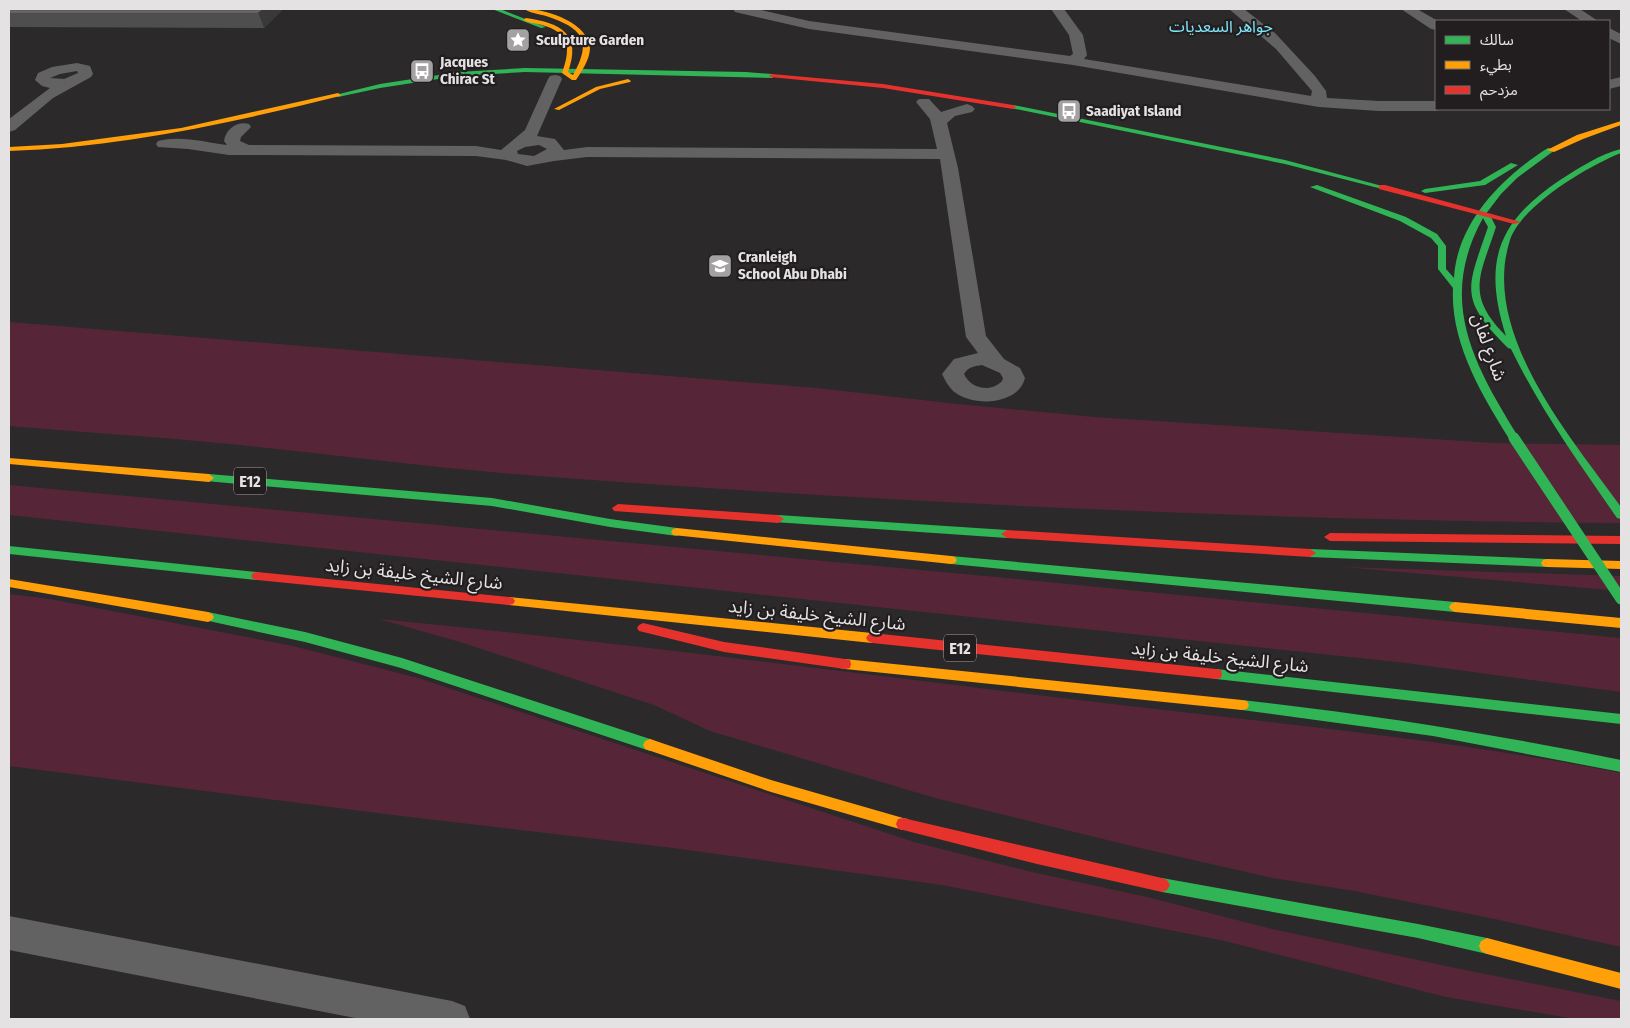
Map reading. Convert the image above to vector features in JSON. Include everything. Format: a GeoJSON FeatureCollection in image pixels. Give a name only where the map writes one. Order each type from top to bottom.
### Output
{"type":"FeatureCollection","features":[{"type":"Feature","properties":{"kind":"main road"},"geometry":{"type":"LineString","coordinates":[[495,9],[554,17],[574,27],[586,40],[586,53],[566,75]]}},
{"type":"Feature","properties":{"kind":"main road"},"geometry":{"type":"LineString","coordinates":[[526,14],[549,30],[559,40],[563,52],[566,75]]}},
{"type":"Feature","properties":{"kind":"main road"},"geometry":{"type":"LineString","coordinates":[[586,53],[599,61],[644,76],[788,86],[924,102],[1090,132],[1189,155]]}},
{"type":"Feature","properties":{"kind":"main road"},"geometry":{"type":"LineString","coordinates":[[9,158],[113,145],[243,118],[339,94],[413,80],[485,72],[644,76],[746,74],[873,85],[1009,106],[1220,147],[1517,222]]}},
{"type":"Feature","properties":{"kind":"main road"},"geometry":{"type":"LineString","coordinates":[[157,146],[380,94],[432,85],[566,75],[723,76],[746,74]]}},
{"type":"Feature","properties":{"kind":"main road"},"geometry":{"type":"LineString","coordinates":[[557,109],[598,88],[644,76]]}},
{"type":"Feature","properties":{"kind":"main road","name":"شارع لفان"},"geometry":{"type":"LineString","coordinates":[[1621,123],[1582,136],[1554,149],[1533,162],[1510,181],[1469,224],[1457,270],[1456,286],[1460,322],[1472,361],[1499,416],[1621,599]]}},
{"type":"Feature","properties":{"kind":"main road"},"geometry":{"type":"LineString","coordinates":[[9,150],[69,145],[181,130]]}},
{"type":"Feature","properties":{"kind":"main road"},"geometry":{"type":"LineString","coordinates":[[1509,234],[1498,227],[1493,219],[1494,215],[1503,200],[1549,161],[1554,149]]}},
{"type":"Feature","properties":{"kind":"main road","name":"شارع لفان"},"geometry":{"type":"LineString","coordinates":[[1621,151],[1572,176],[1542,197],[1517,222],[1509,234],[1503,250],[1501,290],[1508,328],[1515,349],[1538,395],[1621,515]]}},
{"type":"Feature","properties":{"kind":"main road"},"geometry":{"type":"LineString","coordinates":[[1398,191],[1434,191],[1477,184],[1490,180],[1510,167],[1533,162]]}},
{"type":"Feature","properties":{"kind":"main road"},"geometry":{"type":"LineString","coordinates":[[1411,210],[1310,186],[1339,198],[1397,215],[1434,236],[1442,246],[1442,269],[1456,286]]}},
{"type":"Feature","properties":{"kind":"main road"},"geometry":{"type":"LineString","coordinates":[[1482,212],[1491,223],[1491,230],[1474,278],[1475,297],[1492,328],[1515,349]]}},
{"type":"Feature","properties":{"kind":"main road"},"geometry":{"type":"LineString","coordinates":[[1469,224],[1509,234]]}},
{"type":"Feature","properties":{"kind":"main road","name":"E12"},"geometry":{"type":"LineString","coordinates":[[9,461],[492,502],[610,523],[702,536],[1621,623]]}},
{"type":"Feature","properties":{"kind":"main road"},"geometry":{"type":"LineString","coordinates":[[492,502],[588,507]]}},
{"type":"Feature","properties":{"kind":"main road"},"geometry":{"type":"LineString","coordinates":[[607,508],[1301,554],[1497,563],[1621,566]]}},
{"type":"Feature","properties":{"kind":"main road"},"geometry":{"type":"LineString","coordinates":[[1041,536],[1210,535]]}},
{"type":"Feature","properties":{"kind":"main road"},"geometry":{"type":"LineString","coordinates":[[1322,537],[1621,540]]}},
{"type":"Feature","properties":{"kind":"main road","name":"شارع الشيخ خليفة بن زايد"},"geometry":{"type":"LineString","coordinates":[[9,550],[575,607],[1431,697],[1621,719]]}},
{"type":"Feature","properties":{"kind":"main road"},"geometry":{"type":"LineString","coordinates":[[9,583],[246,626],[353,649],[401,662],[764,784],[829,804],[998,848],[1183,890],[1422,932],[1494,948],[1621,981]]}},
{"type":"Feature","properties":{"kind":"main road"},"geometry":{"type":"LineString","coordinates":[[575,607],[667,635],[769,655],[1365,720],[1527,746],[1621,766]]}},
{"type":"Feature","properties":{"kind":"street"},"geometry":{"type":"LineString","coordinates":[[740,9],[809,25],[1073,61],[1318,102],[1380,106],[1435,106]]}},
{"type":"Feature","properties":{"kind":"street"},"geometry":{"type":"LineString","coordinates":[[1058,9],[1076,35],[1080,55],[1073,61]]}},
{"type":"Feature","properties":{"kind":"street"},"geometry":{"type":"LineString","coordinates":[[1236,9],[1269,34],[1289,54],[1319,91],[1318,102]]}},
{"type":"Feature","properties":{"kind":"street"},"geometry":{"type":"LineString","coordinates":[[1408,9],[1435,25]]}},
{"type":"Feature","properties":{"kind":"street"},"geometry":{"type":"LineString","coordinates":[[1571,9],[1589,20]]}},
{"type":"Feature","properties":{"kind":"street"},"geometry":{"type":"LineString","coordinates":[[1610,33],[1621,40]]}},
{"type":"Feature","properties":{"kind":"street"},"geometry":{"type":"LineString","coordinates":[[550,147],[547,131],[557,109],[566,75]]}},
{"type":"Feature","properties":{"kind":"street"},"geometry":{"type":"LineString","coordinates":[[157,146],[188,144],[221,150],[476,151],[515,148],[532,132],[566,75]]}},
{"type":"Feature","properties":{"kind":"street"},"geometry":{"type":"LineString","coordinates":[[9,108],[42,80],[52,84],[75,80],[48,96],[9,127]]}},
{"type":"Feature","properties":{"kind":"street"},"geometry":{"type":"LineString","coordinates":[[924,102],[934,111],[939,121],[976,337],[995,361],[1010,370],[1013,377],[1012,383],[1000,392],[990,394],[968,391],[955,380],[953,374],[955,369],[976,337]]}},
{"type":"Feature","properties":{"kind":"street"},"geometry":{"type":"LineString","coordinates":[[939,121],[950,113],[967,109]]}},
{"type":"Feature","properties":{"kind":"street"},"geometry":{"type":"LineString","coordinates":[[244,127],[234,135],[232,141],[236,146],[247,150]]}},
{"type":"Feature","properties":{"kind":"street"},"geometry":{"type":"LineString","coordinates":[[515,148],[524,161],[538,160],[550,147]]}},
{"type":"Feature","properties":{"kind":"street"},"geometry":{"type":"LineString","coordinates":[[550,147],[587,152],[946,154]]}},
{"type":"Feature","properties":{"kind":"street"},"geometry":{"type":"LineString","coordinates":[[960,364],[970,360],[995,361]]}},
{"type":"Feature","properties":{"kind":"street"},"geometry":{"type":"LineString","coordinates":[[9,933],[268,985],[452,1019]]}},
{"type":"Feature","properties":{"kind":"shaded area"},"geometry":{"type":"Polygon","coordinates":[[[9,322],[817,388],[1094,417],[1494,443],[1621,445],[1621,523],[1210,514],[799,494],[487,472],[219,443],[9,426],[9,322]]]}},
{"type":"Feature","properties":{"kind":"shaded area"},"geometry":{"type":"Polygon","coordinates":[[[9,485],[1007,578],[1621,638],[1621,692],[1406,663],[9,515],[9,485]]]}},
{"type":"Feature","properties":{"kind":"shaded area"},"geometry":{"type":"Polygon","coordinates":[[[1343,567],[1621,576],[1621,591],[1343,567]]]}},
{"type":"Feature","properties":{"kind":"shaded area"},"geometry":{"type":"Polygon","coordinates":[[[9,594],[50,599],[293,646],[418,678],[914,842],[1032,872],[1147,897],[1268,928],[1621,1001],[1621,1019],[1575,1019],[1446,997],[1225,941],[942,885],[673,848],[393,815],[9,766],[9,594]]]}},
{"type":"Feature","properties":{"kind":"shaded area"},"geometry":{"type":"Polygon","coordinates":[[[379,619],[642,647],[1419,740],[1621,773],[1621,947],[1495,919],[1354,891],[1273,878],[935,798],[710,731],[654,705],[460,642],[379,619]]]}},
{"type":"Feature","properties":{"kind":"building"},"geometry":{"type":"Polygon","coordinates":[[[9,9],[262,9],[258,12],[9,12],[9,9]]]}},
{"type":"Feature","properties":{"kind":"traffic: fast"},"geometry":{"type":"LineString","coordinates":[[495,9],[543,27]]}},
{"type":"Feature","properties":{"kind":"traffic: fast"},"geometry":{"type":"LineString","coordinates":[[338,95],[380,86],[458,74],[525,70],[772,76]]}},
{"type":"Feature","properties":{"kind":"traffic: fast"},"geometry":{"type":"LineString","coordinates":[[1013,107],[1285,162],[1382,187]]}},
{"type":"Feature","properties":{"kind":"traffic: fast"},"geometry":{"type":"LineString","coordinates":[[1514,438],[1482,384],[1470,355],[1461,327],[1457,298],[1459,269],[1467,240],[1484,210],[1514,177],[1532,162],[1551,150]]}},
{"type":"Feature","properties":{"kind":"traffic: fast"},"geometry":{"type":"LineString","coordinates":[[1621,151],[1594,163],[1568,178],[1526,212],[1514,225],[1506,240],[1499,274],[1503,311],[1515,348],[1533,385],[1555,421],[1621,515]]}},
{"type":"Feature","properties":{"kind":"traffic: fast"},"geometry":{"type":"LineString","coordinates":[[1425,191],[1482,183],[1514,165]]}},
{"type":"Feature","properties":{"kind":"traffic: fast"},"geometry":{"type":"LineString","coordinates":[[1314,187],[1403,219],[1434,236],[1442,246],[1442,269],[1456,286]]}},
{"type":"Feature","properties":{"kind":"traffic: fast"},"geometry":{"type":"LineString","coordinates":[[1487,217],[1492,227],[1476,278],[1474,291],[1483,315],[1511,346]]}},
{"type":"Feature","properties":{"kind":"traffic: fast"},"geometry":{"type":"LineString","coordinates":[[1514,438],[1621,599]]}},
{"type":"Feature","properties":{"kind":"traffic: fast"},"geometry":{"type":"LineString","coordinates":[[209,478],[492,502],[610,523],[677,532]]}},
{"type":"Feature","properties":{"kind":"traffic: fast"},"geometry":{"type":"LineString","coordinates":[[778,519],[1007,534]]}},
{"type":"Feature","properties":{"kind":"traffic: fast"},"geometry":{"type":"LineString","coordinates":[[9,550],[257,576]]}},
{"type":"Feature","properties":{"kind":"traffic: fast"},"geometry":{"type":"LineString","coordinates":[[1310,553],[1547,563]]}},
{"type":"Feature","properties":{"kind":"traffic: fast"},"geometry":{"type":"LineString","coordinates":[[951,560],[1455,607]]}},
{"type":"Feature","properties":{"kind":"traffic: fast"},"geometry":{"type":"LineString","coordinates":[[208,617],[305,637],[402,663],[650,745]]}},
{"type":"Feature","properties":{"kind":"traffic: fast"},"geometry":{"type":"LineString","coordinates":[[1216,674],[1621,719]]}},
{"type":"Feature","properties":{"kind":"traffic: fast"},"geometry":{"type":"LineString","coordinates":[[1242,705],[1433,731],[1621,766]]}},
{"type":"Feature","properties":{"kind":"traffic: fast"},"geometry":{"type":"LineString","coordinates":[[1162,885],[1418,931],[1487,946]]}},
{"type":"Feature","properties":{"kind":"traffic: slow"},"geometry":{"type":"LineString","coordinates":[[526,20],[549,25],[563,33],[570,46],[571,54],[565,73],[574,79],[587,50],[586,41],[582,33],[565,21],[527,9]]}},
{"type":"Feature","properties":{"kind":"traffic: slow"},"geometry":{"type":"LineString","coordinates":[[557,109],[598,88],[628,81]]}},
{"type":"Feature","properties":{"kind":"traffic: slow"},"geometry":{"type":"LineString","coordinates":[[9,149],[62,146],[181,130],[338,95]]}},
{"type":"Feature","properties":{"kind":"traffic: slow"},"geometry":{"type":"LineString","coordinates":[[1551,150],[1580,137],[1621,123]]}},
{"type":"Feature","properties":{"kind":"traffic: slow"},"geometry":{"type":"LineString","coordinates":[[9,461],[209,478]]}},
{"type":"Feature","properties":{"kind":"traffic: slow"},"geometry":{"type":"LineString","coordinates":[[677,532],[951,560]]}},
{"type":"Feature","properties":{"kind":"traffic: slow"},"geometry":{"type":"LineString","coordinates":[[1547,563],[1621,565]]}},
{"type":"Feature","properties":{"kind":"traffic: slow"},"geometry":{"type":"LineString","coordinates":[[9,583],[208,617]]}},
{"type":"Feature","properties":{"kind":"traffic: slow"},"geometry":{"type":"LineString","coordinates":[[509,601],[872,638]]}},
{"type":"Feature","properties":{"kind":"traffic: slow"},"geometry":{"type":"LineString","coordinates":[[1455,607],[1621,623]]}},
{"type":"Feature","properties":{"kind":"traffic: slow"},"geometry":{"type":"LineString","coordinates":[[845,664],[1242,705]]}},
{"type":"Feature","properties":{"kind":"traffic: slow"},"geometry":{"type":"LineString","coordinates":[[650,745],[771,786],[903,824]]}},
{"type":"Feature","properties":{"kind":"traffic: slow"},"geometry":{"type":"LineString","coordinates":[[1487,946],[1621,981]]}},
{"type":"Feature","properties":{"kind":"traffic: jam"},"geometry":{"type":"LineString","coordinates":[[772,76],[883,86],[1013,107]]}},
{"type":"Feature","properties":{"kind":"traffic: jam"},"geometry":{"type":"LineString","coordinates":[[1382,187],[1517,222]]}},
{"type":"Feature","properties":{"kind":"traffic: jam"},"geometry":{"type":"LineString","coordinates":[[618,508],[778,519]]}},
{"type":"Feature","properties":{"kind":"traffic: jam"},"geometry":{"type":"LineString","coordinates":[[1007,534],[1310,553]]}},
{"type":"Feature","properties":{"kind":"traffic: jam"},"geometry":{"type":"LineString","coordinates":[[1330,537],[1621,540]]}},
{"type":"Feature","properties":{"kind":"traffic: jam"},"geometry":{"type":"LineString","coordinates":[[257,576],[509,601]]}},
{"type":"Feature","properties":{"kind":"traffic: jam"},"geometry":{"type":"LineString","coordinates":[[643,628],[724,647],[845,664]]}},
{"type":"Feature","properties":{"kind":"traffic: jam"},"geometry":{"type":"LineString","coordinates":[[872,638],[1216,674]]}},
{"type":"Feature","properties":{"kind":"traffic: jam"},"geometry":{"type":"LineString","coordinates":[[903,824],[1162,885]]}},
{"type":"Feature","properties":{"kind":"place","name":"Sculpture Garden"},"geometry":{"type":"Point","coordinates":[518,40]}},
{"type":"Feature","properties":{"kind":"place","name":"Jacques Chirac St"},"geometry":{"type":"Point","coordinates":[422,71]}},
{"type":"Feature","properties":{"kind":"place","name":"Saadiyat Island"},"geometry":{"type":"Point","coordinates":[1069,111]}},
{"type":"Feature","properties":{"kind":"place","name":"Cranleigh School Abu Dhabi"},"geometry":{"type":"Point","coordinates":[720,266]}},
{"type":"Feature","properties":{"kind":"district","name":"جواهر السعديات"},"geometry":{"type":"Point","coordinates":[1221,26]}}]}
